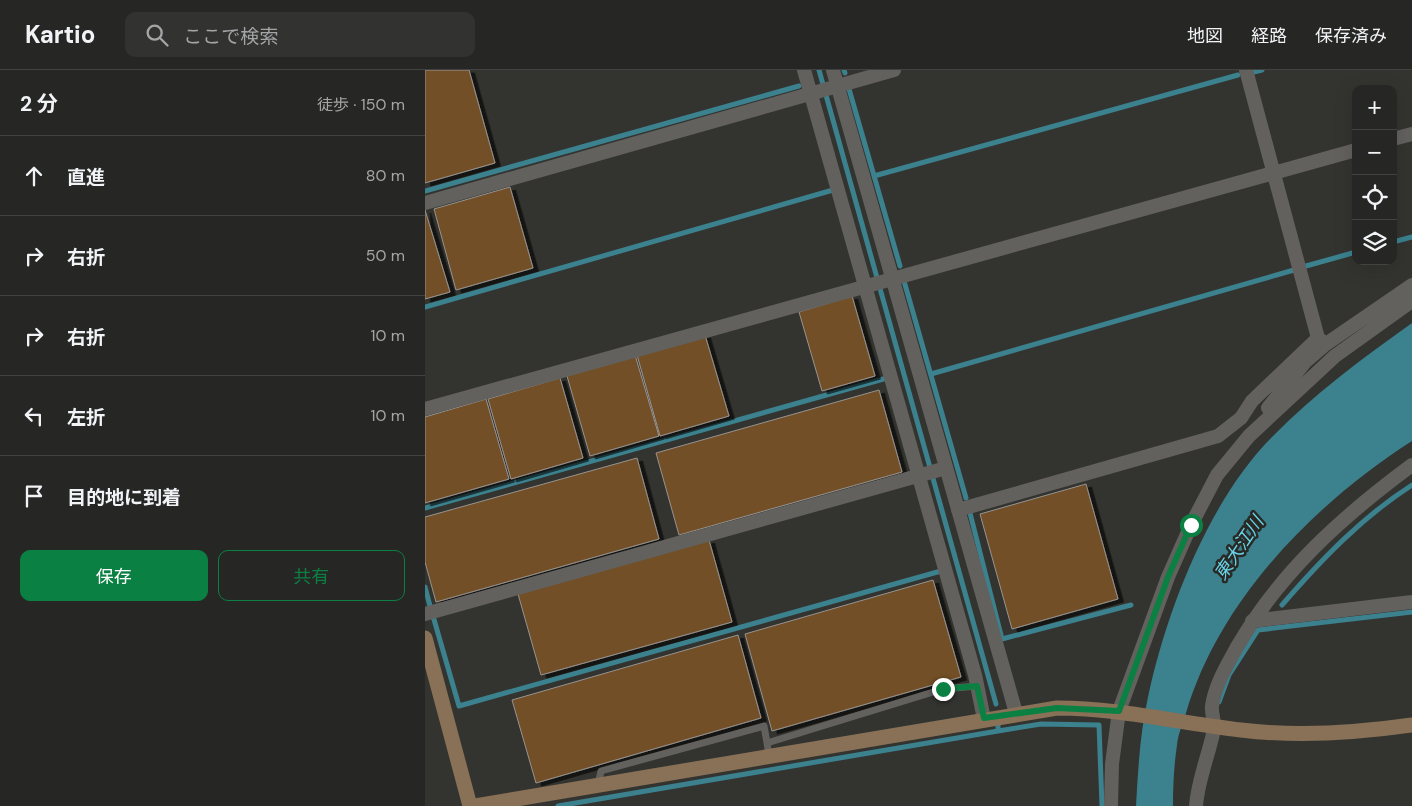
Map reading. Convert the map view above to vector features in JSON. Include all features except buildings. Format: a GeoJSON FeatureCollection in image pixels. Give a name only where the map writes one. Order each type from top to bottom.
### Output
{"type":"FeatureCollection","features":[{"type":"Feature","properties":{"kind":"street"},"geometry":{"type":"LineString","coordinates":[[804,70],[813,93],[921,474],[984,718]]}},
{"type":"Feature","properties":{"kind":"street"},"geometry":{"type":"LineString","coordinates":[[833,70],[835,87],[942,469],[958,510],[1016,713]]}},
{"type":"Feature","properties":{"kind":"street"},"geometry":{"type":"LineString","coordinates":[[425,203],[894,70]]}},
{"type":"Feature","properties":{"kind":"street"},"geometry":{"type":"LineString","coordinates":[[1246,70],[1273,172],[1322,341]]}},
{"type":"Feature","properties":{"kind":"street"},"geometry":{"type":"LineString","coordinates":[[1397,138],[1412,134]]}},
{"type":"Feature","properties":{"kind":"street"},"geometry":{"type":"LineString","coordinates":[[425,409],[1352,151]]}},
{"type":"Feature","properties":{"kind":"street"},"geometry":{"type":"LineString","coordinates":[[958,510],[1218,436],[1241,418],[1252,402],[1292,360],[1412,286]]}},
{"type":"Feature","properties":{"kind":"street"},"geometry":{"type":"LineString","coordinates":[[1111,806],[1112,764],[1121,711],[1168,577],[1191,525],[1217,475],[1259,426],[1335,356],[1412,301]]}},
{"type":"Feature","properties":{"kind":"street"},"geometry":{"type":"LineString","coordinates":[[1259,426],[1265,410],[1322,341]]}},
{"type":"Feature","properties":{"kind":"street"},"geometry":{"type":"LineString","coordinates":[[1196,806],[1197,790],[1214,726],[1212,707],[1224,671],[1252,621],[1283,580],[1328,532],[1368,497],[1412,465]]}},
{"type":"Feature","properties":{"kind":"street"},"geometry":{"type":"LineString","coordinates":[[425,614],[942,469]]}},
{"type":"Feature","properties":{"kind":"street"},"geometry":{"type":"LineString","coordinates":[[1252,621],[1412,602]]}},
{"type":"Feature","properties":{"kind":"street"},"geometry":{"type":"LineString","coordinates":[[425,638],[470,806]]}},
{"type":"Feature","properties":{"kind":"street"},"geometry":{"type":"LineString","coordinates":[[475,806],[598,785],[768,749],[1057,708],[1121,711],[1214,726],[1298,734],[1412,725]]}},
{"type":"Feature","properties":{"kind":"lane"},"geometry":{"type":"LineString","coordinates":[[598,785],[601,771],[764,726],[768,749],[943,689],[977,686]]}},
{"type":"Feature","properties":{"kind":"water","name":"東大江川"},"geometry":{"type":"Polygon","coordinates":[[[1412,323],[1412,441],[1340,494],[1306,525],[1275,558],[1247,593],[1222,631],[1201,671],[1179,733],[1175,760],[1173,806],[1136,806],[1143,724],[1156,664],[1179,594],[1193,559],[1210,525],[1249,463],[1288,421],[1357,363],[1412,323]]]}},
{"type":"Feature","properties":{"kind":"waterway"},"geometry":{"type":"LineString","coordinates":[[819,70],[996,704]]}},
{"type":"Feature","properties":{"kind":"waterway"},"geometry":{"type":"LineString","coordinates":[[1254,72],[1262,70]]}},
{"type":"Feature","properties":{"kind":"waterway"},"geometry":{"type":"LineString","coordinates":[[874,176],[1238,75]]}},
{"type":"Feature","properties":{"kind":"waterway"},"geometry":{"type":"LineString","coordinates":[[425,191],[799,86]]}},
{"type":"Feature","properties":{"kind":"waterway"},"geometry":{"type":"LineString","coordinates":[[849,89],[900,266]]}},
{"type":"Feature","properties":{"kind":"waterway"},"geometry":{"type":"LineString","coordinates":[[425,307],[833,190]]}},
{"type":"Feature","properties":{"kind":"waterway"},"geometry":{"type":"LineString","coordinates":[[1397,241],[1412,237]]}},
{"type":"Feature","properties":{"kind":"waterway"},"geometry":{"type":"LineString","coordinates":[[1306,266],[1352,253]]}},
{"type":"Feature","properties":{"kind":"waterway"},"geometry":{"type":"LineString","coordinates":[[931,374],[1294,270]]}},
{"type":"Feature","properties":{"kind":"waterway"},"geometry":{"type":"LineString","coordinates":[[904,281],[966,498]]}},
{"type":"Feature","properties":{"kind":"waterway"},"geometry":{"type":"LineString","coordinates":[[425,508],[887,378]]}},
{"type":"Feature","properties":{"kind":"waterway"},"geometry":{"type":"LineString","coordinates":[[1282,605],[1359,525],[1412,485]]}},
{"type":"Feature","properties":{"kind":"waterway"},"geometry":{"type":"LineString","coordinates":[[970,513],[1002,639],[1131,605]]}},
{"type":"Feature","properties":{"kind":"waterway"},"geometry":{"type":"LineString","coordinates":[[433,616],[459,706],[941,571]]}},
{"type":"Feature","properties":{"kind":"waterway"},"geometry":{"type":"LineString","coordinates":[[425,587],[430,606]]}},
{"type":"Feature","properties":{"kind":"waterway"},"geometry":{"type":"LineString","coordinates":[[1219,702],[1229,675],[1258,630],[1412,612]]}},
{"type":"Feature","properties":{"kind":"waterway"},"geometry":{"type":"LineString","coordinates":[[998,731],[1041,724],[1099,725],[1102,806]]}},
{"type":"Feature","properties":{"kind":"waterway"},"geometry":{"type":"LineString","coordinates":[[558,806],[998,731],[998,725]]}},
{"type":"Feature","properties":{"kind":"route"},"geometry":{"type":"LineString","coordinates":[[943,689],[977,686],[984,718],[1057,708],[1091,708],[1119,711],[1168,577],[1191,525]]}}]}
